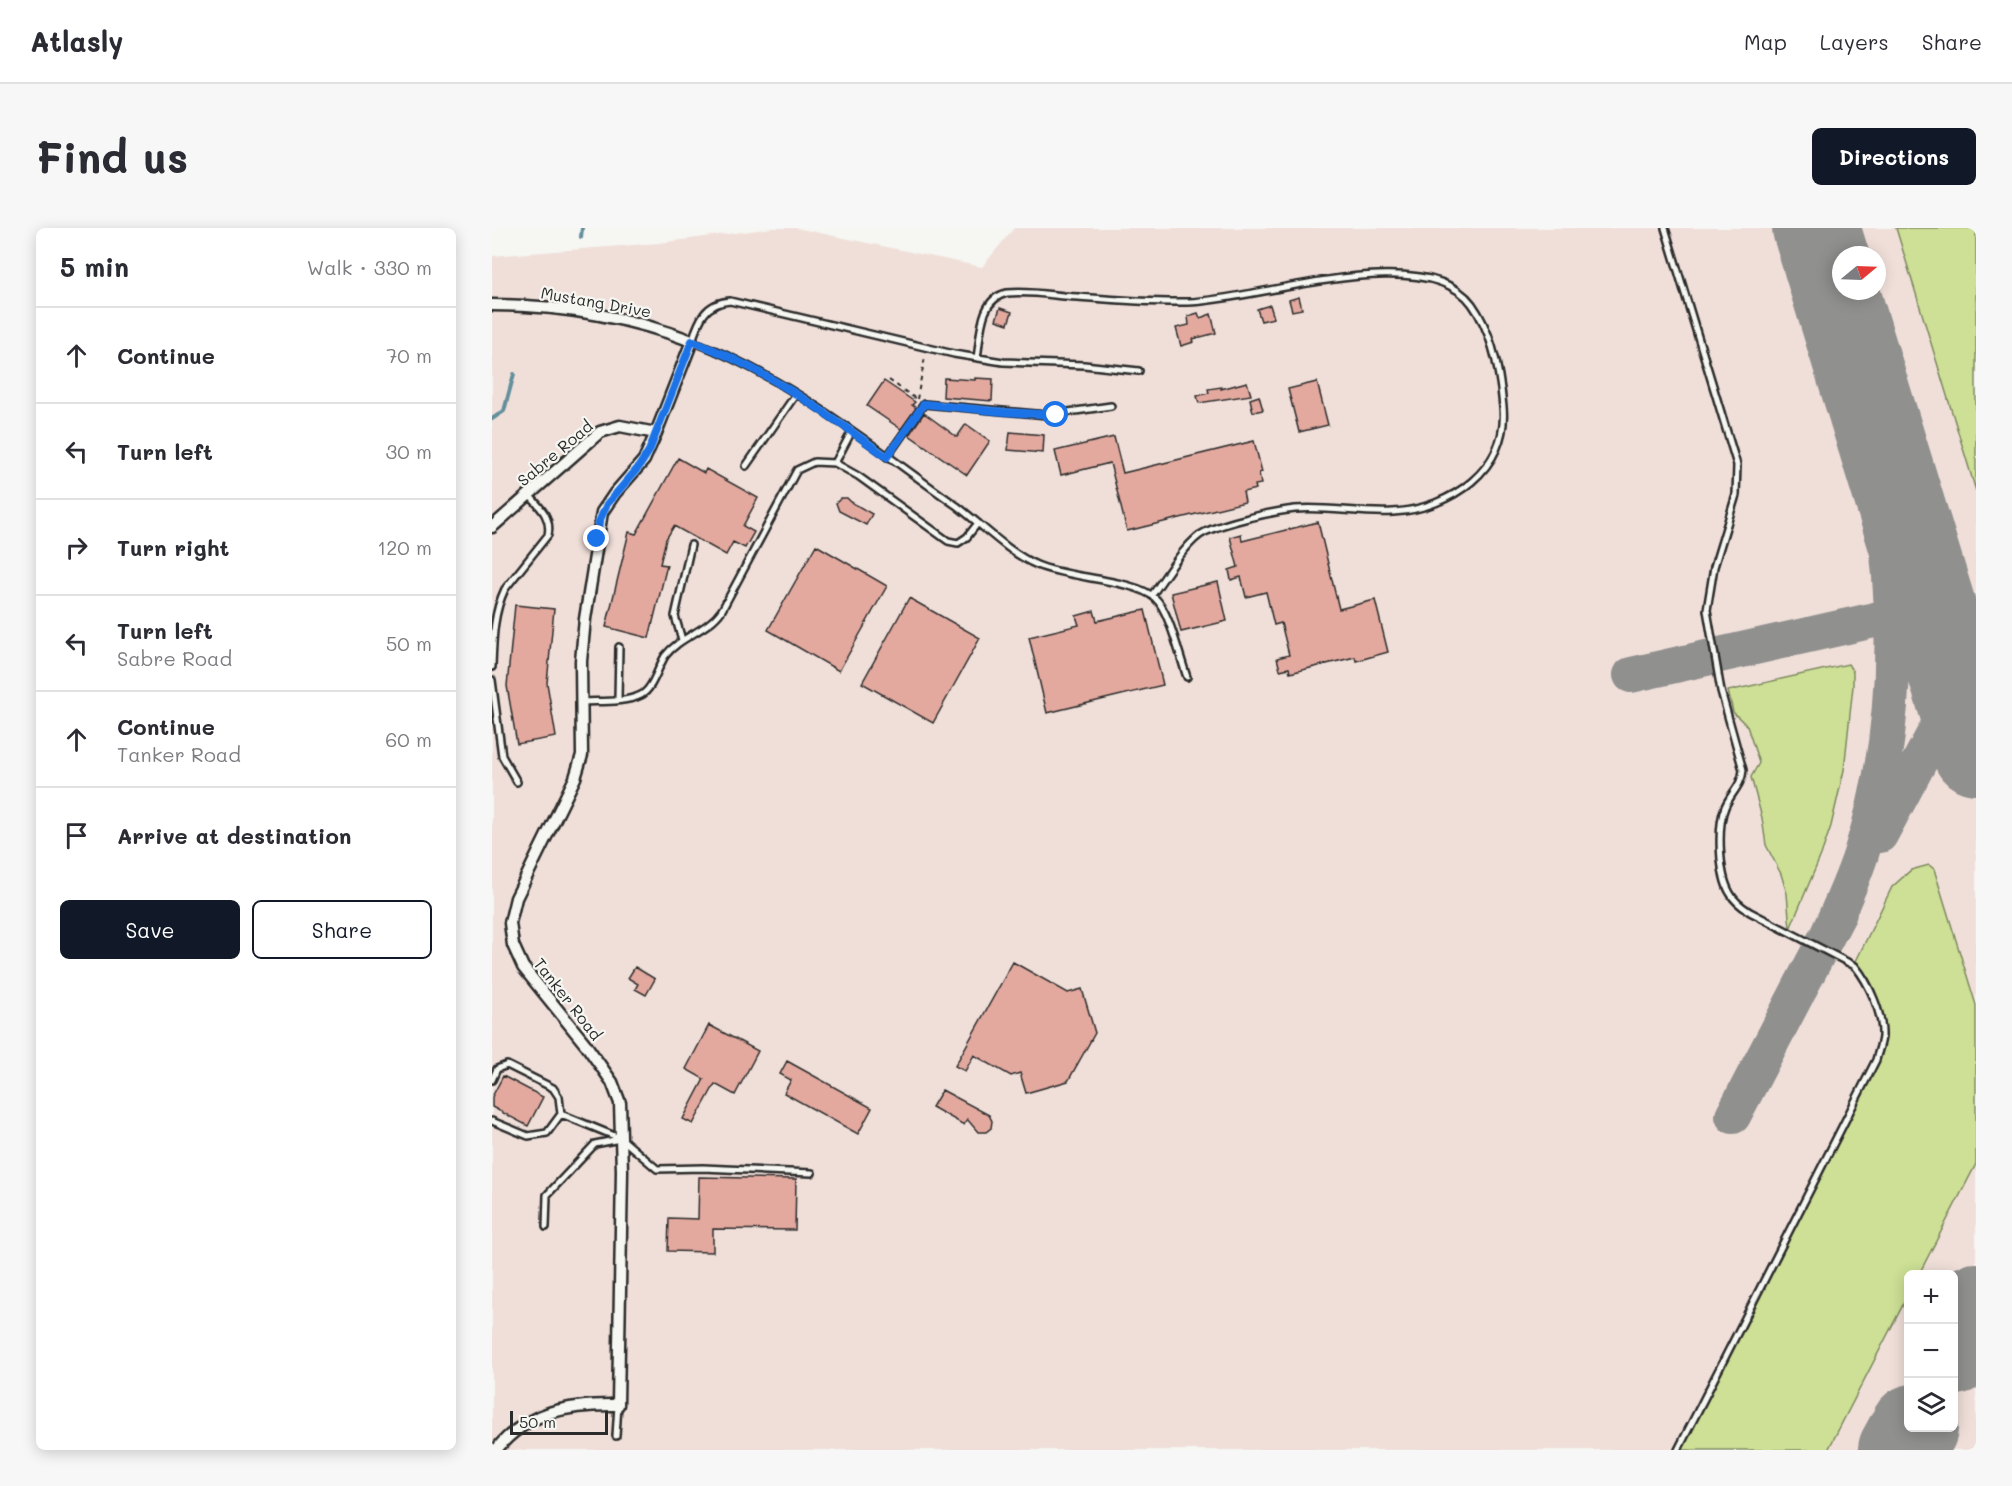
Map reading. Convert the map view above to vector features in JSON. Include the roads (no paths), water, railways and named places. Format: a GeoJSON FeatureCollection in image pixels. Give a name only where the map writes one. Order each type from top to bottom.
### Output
{"type":"FeatureCollection","features":[{"type":"Feature","properties":{"kind":"street","name":"Mustang Drive"},"geometry":{"type":"LineString","coordinates":[[492,305],[543,307],[597,315],[651,327],[692,341]]}},
{"type":"Feature","properties":{"kind":"street"},"geometry":{"type":"LineString","coordinates":[[656,433],[692,341]]}},
{"type":"Feature","properties":{"kind":"street","name":"Sabre Road"},"geometry":{"type":"LineString","coordinates":[[492,527],[600,432],[620,426],[656,433]]}},
{"type":"Feature","properties":{"kind":"street","name":"Tanker Road"},"geometry":{"type":"LineString","coordinates":[[618,1405],[622,1139],[620,1103],[612,1082],[574,1029],[523,967],[514,950],[511,936],[512,911],[516,898],[579,767],[582,755],[581,660],[599,522],[611,498],[644,460],[656,433]]}},
{"type":"Feature","properties":{"kind":"street"},"geometry":{"type":"LineString","coordinates":[[496,1450],[518,1427],[538,1417],[578,1407],[618,1405]]}},
{"type":"Feature","properties":{"kind":"lane"},"geometry":{"type":"LineString","coordinates":[[1665,228],[1737,465],[1736,495],[1714,567],[1707,610],[1721,691],[1743,770],[1741,782],[1726,804],[1721,819],[1725,884],[1731,895],[1749,912],[1855,966],[1874,1002],[1882,1030],[1880,1048],[1875,1060],[1678,1450]]}},
{"type":"Feature","properties":{"kind":"lane"},"geometry":{"type":"LineString","coordinates":[[977,358],[988,304],[996,296],[1007,292],[1137,301],[1197,302],[1314,282],[1395,276],[1426,279],[1447,285],[1466,296],[1472,304],[1485,326],[1493,349],[1504,415],[1503,433],[1496,451],[1479,476],[1449,497],[1407,511],[1294,509],[1214,528],[1194,538],[1152,595]]}},
{"type":"Feature","properties":{"kind":"lane"},"geometry":{"type":"LineString","coordinates":[[1139,371],[1084,365],[1040,365],[977,358],[730,301],[713,305],[703,314],[692,341],[744,363],[796,394],[852,431],[1025,559],[1036,565],[1122,585],[1152,595],[1163,608],[1187,677]]}},
{"type":"Feature","properties":{"kind":"lane"},"geometry":{"type":"LineString","coordinates":[[746,466],[796,394]]}},
{"type":"Feature","properties":{"kind":"lane"},"geometry":{"type":"LineString","coordinates":[[887,457],[924,404],[1047,415],[1111,406]]}},
{"type":"Feature","properties":{"kind":"lane"},"geometry":{"type":"LineString","coordinates":[[835,463],[852,431]]}},
{"type":"Feature","properties":{"kind":"lane"},"geometry":{"type":"LineString","coordinates":[[582,702],[634,698],[645,693],[666,656],[682,640],[717,619],[797,470],[814,462],[835,463],[858,476],[948,541],[958,543],[967,537],[978,523]]}},
{"type":"Feature","properties":{"kind":"lane"},"geometry":{"type":"LineString","coordinates":[[492,667],[494,630],[501,599],[506,589],[548,535],[550,528],[549,520],[528,494]]}},
{"type":"Feature","properties":{"kind":"lane"},"geometry":{"type":"LineString","coordinates":[[682,640],[675,616],[691,545]]}},
{"type":"Feature","properties":{"kind":"lane"},"geometry":{"type":"LineString","coordinates":[[618,699],[619,647]]}},
{"type":"Feature","properties":{"kind":"lane"},"geometry":{"type":"LineString","coordinates":[[492,680],[502,756],[517,782]]}},
{"type":"Feature","properties":{"kind":"lane"},"geometry":{"type":"LineString","coordinates":[[492,1080],[497,1069],[507,1065],[553,1088],[559,1097],[561,1114],[547,1134],[528,1136],[492,1121]]}},
{"type":"Feature","properties":{"kind":"lane"},"geometry":{"type":"LineString","coordinates":[[561,1114],[622,1139],[657,1169],[703,1168],[812,1173]]}},
{"type":"Feature","properties":{"kind":"lane"},"geometry":{"type":"LineString","coordinates":[[546,1227],[547,1195],[595,1144],[622,1139]]}},
{"type":"Feature","properties":{"kind":"lane"},"geometry":{"type":"LineString","coordinates":[[616,1436],[618,1405]]}},
{"type":"Feature","properties":{"kind":"waterway"},"geometry":{"type":"LineString","coordinates":[[581,237],[582,228]]}},
{"type":"Feature","properties":{"kind":"waterway"},"geometry":{"type":"LineString","coordinates":[[492,419],[504,411],[514,374]]}}]}
